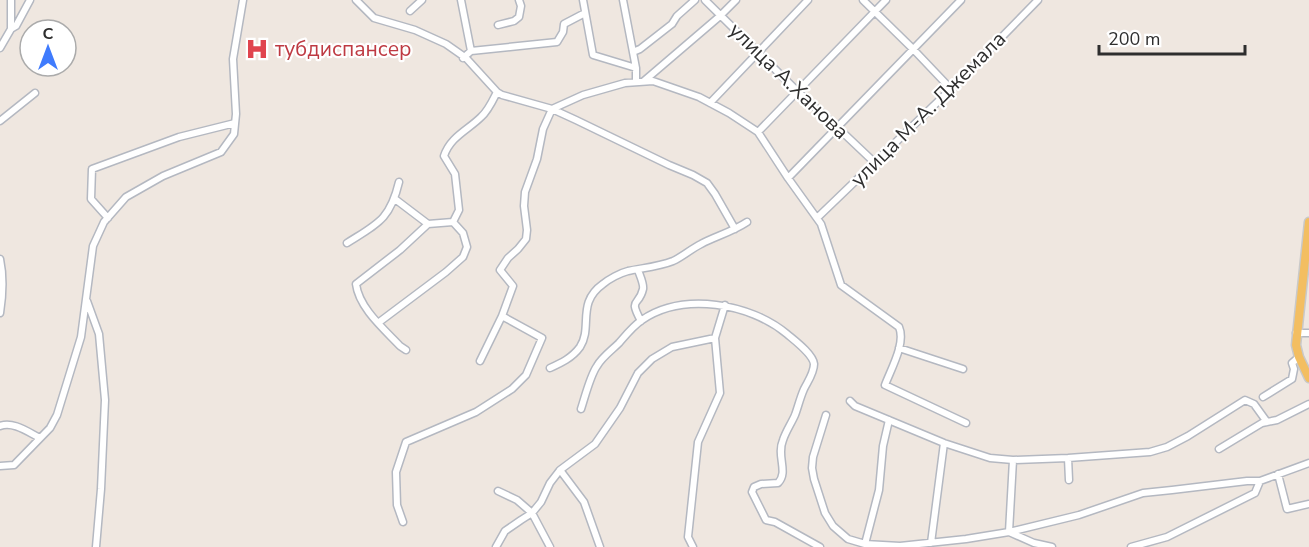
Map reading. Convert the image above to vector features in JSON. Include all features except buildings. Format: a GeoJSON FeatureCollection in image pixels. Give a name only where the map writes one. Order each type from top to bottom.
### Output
{"type":"FeatureCollection","features":[{"type":"Feature","properties":{"kind":"main road"},"geometry":{"type":"LineString","coordinates":[[1309,222],[1305,280],[1296,333],[1299,357],[1309,378]]}},
{"type":"Feature","properties":{"kind":"street"},"geometry":{"type":"LineString","coordinates":[[11,0],[11,29]]}},
{"type":"Feature","properties":{"kind":"street"},"geometry":{"type":"LineString","coordinates":[[0,48],[11,29],[16,26],[30,0]]}},
{"type":"Feature","properties":{"kind":"street"},"geometry":{"type":"LineString","coordinates":[[0,466],[14,465],[50,428],[57,415],[81,337],[93,246],[104,222],[126,196],[163,176],[221,152],[234,134],[236,114],[233,59],[243,0]]}},
{"type":"Feature","properties":{"kind":"street"},"geometry":{"type":"LineString","coordinates":[[356,0],[374,18],[415,30],[446,44],[464,57],[502,95],[576,120],[707,183],[735,230]]}},
{"type":"Feature","properties":{"kind":"street"},"geometry":{"type":"LineString","coordinates":[[410,11],[422,0]]}},
{"type":"Feature","properties":{"kind":"street"},"geometry":{"type":"LineString","coordinates":[[461,0],[471,51]]}},
{"type":"Feature","properties":{"kind":"street"},"geometry":{"type":"LineString","coordinates":[[498,25],[514,21],[519,17],[521,6],[519,0]]}},
{"type":"Feature","properties":{"kind":"street"},"geometry":{"type":"LineString","coordinates":[[583,0],[593,55],[636,68]]}},
{"type":"Feature","properties":{"kind":"street"},"geometry":{"type":"LineString","coordinates":[[623,0],[636,68],[636,82]]}},
{"type":"Feature","properties":{"kind":"street"},"geometry":{"type":"LineString","coordinates":[[633,52],[672,24],[676,16],[695,0]]}},
{"type":"Feature","properties":{"kind":"street","name":"улица А.Ханова"},"geometry":{"type":"LineString","coordinates":[[705,0],[874,163]]}},
{"type":"Feature","properties":{"kind":"street"},"geometry":{"type":"LineString","coordinates":[[644,82],[720,16],[735,0]]}},
{"type":"Feature","properties":{"kind":"street"},"geometry":{"type":"LineString","coordinates":[[710,103],[808,0]]}},
{"type":"Feature","properties":{"kind":"street"},"geometry":{"type":"LineString","coordinates":[[863,0],[951,89]]}},
{"type":"Feature","properties":{"kind":"street"},"geometry":{"type":"LineString","coordinates":[[758,132],[886,0]]}},
{"type":"Feature","properties":{"kind":"street"},"geometry":{"type":"LineString","coordinates":[[788,178],[961,0]]}},
{"type":"Feature","properties":{"kind":"street","name":"улица М-А. Джемала"},"geometry":{"type":"LineString","coordinates":[[817,218],[951,89],[1038,0]]}},
{"type":"Feature","properties":{"kind":"street"},"geometry":{"type":"LineString","coordinates":[[464,57],[471,51],[557,42],[564,24],[585,13]]}},
{"type":"Feature","properties":{"kind":"street"},"geometry":{"type":"LineString","coordinates":[[480,361],[502,316],[513,286],[500,270],[526,239],[525,192],[537,159],[543,129],[552,110],[583,95],[625,83],[653,81],[699,97],[758,132],[821,224],[841,285],[899,327],[902,333],[901,344],[885,385],[966,423]]}},
{"type":"Feature","properties":{"kind":"street"},"geometry":{"type":"LineString","coordinates":[[453,222],[459,210],[455,174],[444,156],[446,148],[483,116],[498,92]]}},
{"type":"Feature","properties":{"kind":"street"},"geometry":{"type":"LineString","coordinates":[[0,121],[35,93]]}},
{"type":"Feature","properties":{"kind":"street"},"geometry":{"type":"LineString","coordinates":[[108,218],[91,199],[92,169],[179,138],[235,123]]}},
{"type":"Feature","properties":{"kind":"street"},"geometry":{"type":"LineString","coordinates":[[347,243],[385,217],[395,199],[399,182]]}},
{"type":"Feature","properties":{"kind":"street"},"geometry":{"type":"LineString","coordinates":[[395,199],[428,224]]}},
{"type":"Feature","properties":{"kind":"street"},"geometry":{"type":"LineString","coordinates":[[406,350],[369,314],[356,290],[356,284],[400,250],[428,224],[453,222]]}},
{"type":"Feature","properties":{"kind":"street"},"geometry":{"type":"LineString","coordinates":[[378,323],[463,257],[467,247],[463,233],[453,222]]}},
{"type":"Feature","properties":{"kind":"street"},"geometry":{"type":"LineString","coordinates":[[550,368],[567,360],[580,347],[584,337],[587,305],[591,296],[603,284],[626,271],[673,261],[702,243],[735,230],[747,222]]}},
{"type":"Feature","properties":{"kind":"street"},"geometry":{"type":"LineString","coordinates":[[0,259],[3,295],[0,313]]}},
{"type":"Feature","properties":{"kind":"street"},"geometry":{"type":"LineString","coordinates":[[638,270],[644,287],[634,304],[634,309],[641,321]]}},
{"type":"Feature","properties":{"kind":"street"},"geometry":{"type":"LineString","coordinates":[[87,300],[99,334],[105,400],[96,547]]}},
{"type":"Feature","properties":{"kind":"street"},"geometry":{"type":"LineString","coordinates":[[581,409],[596,366],[641,321],[662,309],[678,305],[725,305],[774,324],[807,352],[814,364],[795,416],[782,442],[781,480],[778,483],[761,484],[754,487],[752,492],[766,520],[775,522],[820,547]]}},
{"type":"Feature","properties":{"kind":"street"},"geometry":{"type":"LineString","coordinates":[[693,547],[688,537],[698,442],[720,393],[715,338],[725,305]]}},
{"type":"Feature","properties":{"kind":"street"},"geometry":{"type":"LineString","coordinates":[[403,522],[397,505],[396,472],[406,442],[476,412],[512,389],[526,375],[542,338],[502,316]]}},
{"type":"Feature","properties":{"kind":"street"},"geometry":{"type":"LineString","coordinates":[[1296,333],[1309,333]]}},
{"type":"Feature","properties":{"kind":"street"},"geometry":{"type":"LineString","coordinates":[[496,547],[505,531],[532,513],[560,470],[595,444],[620,408],[638,373],[651,359],[672,347],[715,338]]}},
{"type":"Feature","properties":{"kind":"street"},"geometry":{"type":"LineString","coordinates":[[899,348],[963,369]]}},
{"type":"Feature","properties":{"kind":"street"},"geometry":{"type":"LineString","coordinates":[[1263,398],[1292,379],[1293,363],[1299,357]]}},
{"type":"Feature","properties":{"kind":"street"},"geometry":{"type":"LineString","coordinates":[[850,401],[855,406],[944,443],[990,458],[1013,460],[1150,452],[1167,447],[1188,436],[1245,400],[1254,404],[1267,422]]}},
{"type":"Feature","properties":{"kind":"street"},"geometry":{"type":"LineString","coordinates":[[1219,449],[1267,422],[1309,404]]}},
{"type":"Feature","properties":{"kind":"street"},"geometry":{"type":"LineString","coordinates":[[826,415],[813,457],[814,478],[825,513],[833,526],[848,539],[865,544],[900,546],[1009,532],[1079,515],[1143,493],[1260,481],[1309,463]]}},
{"type":"Feature","properties":{"kind":"street"},"geometry":{"type":"LineString","coordinates":[[865,544],[879,490],[883,446],[889,420]]}},
{"type":"Feature","properties":{"kind":"street"},"geometry":{"type":"LineString","coordinates":[[0,426],[6,424],[22,428],[40,438]]}},
{"type":"Feature","properties":{"kind":"street"},"geometry":{"type":"LineString","coordinates":[[932,543],[944,443]]}},
{"type":"Feature","properties":{"kind":"street"},"geometry":{"type":"LineString","coordinates":[[1068,458],[1070,480]]}},
{"type":"Feature","properties":{"kind":"street"},"geometry":{"type":"LineString","coordinates":[[1009,532],[1013,460]]}},
{"type":"Feature","properties":{"kind":"street"},"geometry":{"type":"LineString","coordinates":[[560,470],[584,502],[600,547]]}},
{"type":"Feature","properties":{"kind":"street"},"geometry":{"type":"LineString","coordinates":[[1278,474],[1287,508],[1309,504]]}},
{"type":"Feature","properties":{"kind":"street"},"geometry":{"type":"LineString","coordinates":[[1131,547],[1167,537],[1256,493],[1260,481]]}},
{"type":"Feature","properties":{"kind":"street"},"geometry":{"type":"LineString","coordinates":[[498,491],[517,500],[532,513],[550,547]]}},
{"type":"Feature","properties":{"kind":"street"},"geometry":{"type":"LineString","coordinates":[[1009,532],[1034,543],[1052,547]]}},
{"type":"Feature","properties":{"kind":"place","name":"тубдиспансер"},"geometry":{"type":"Point","coordinates":[257,49]}}]}
